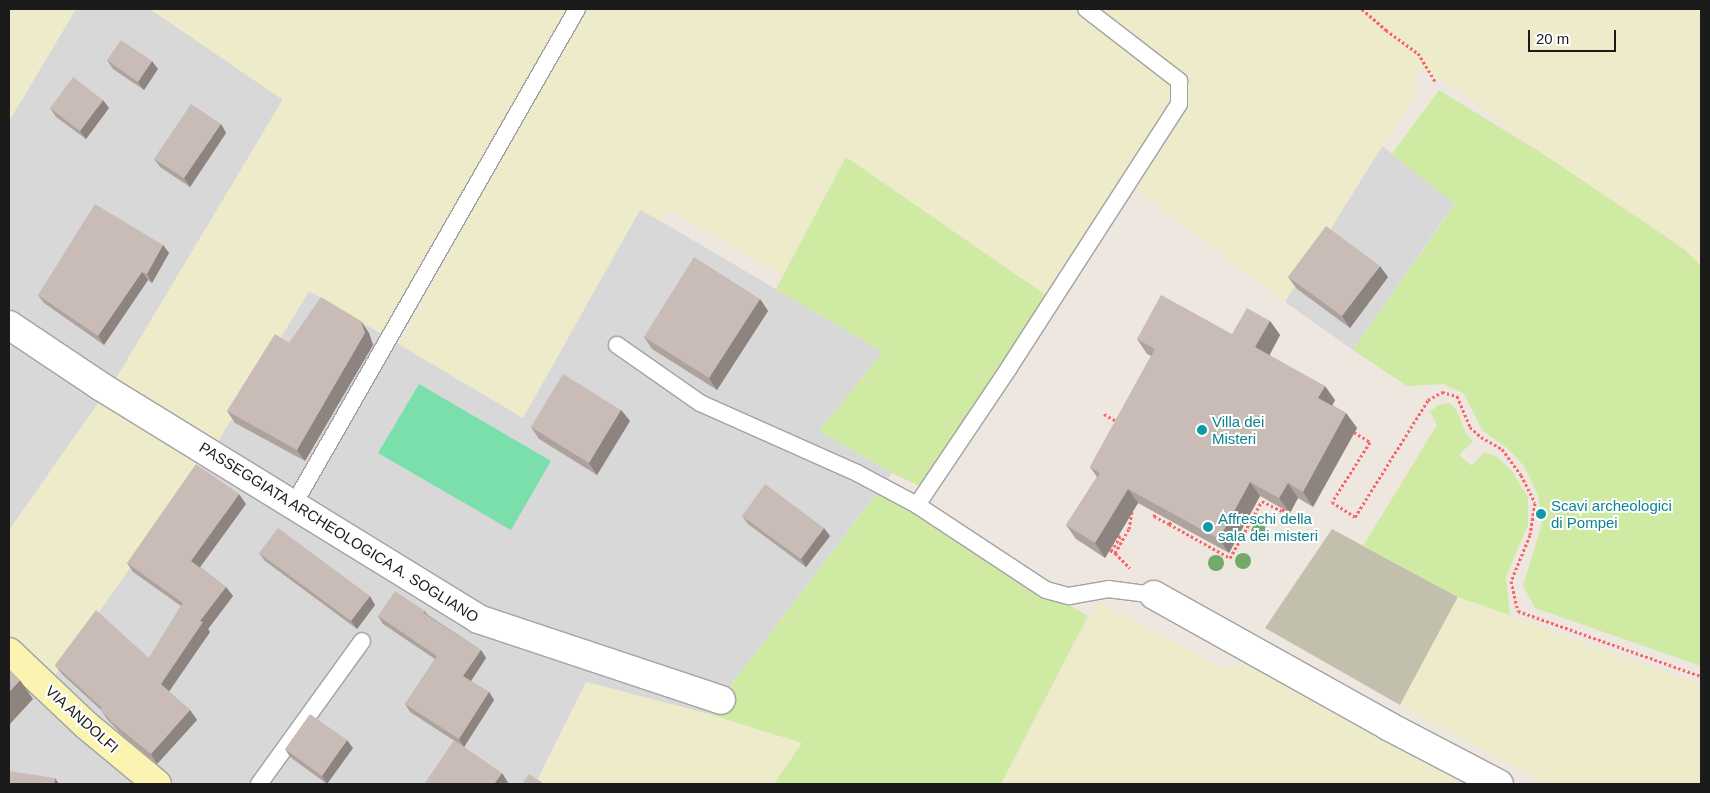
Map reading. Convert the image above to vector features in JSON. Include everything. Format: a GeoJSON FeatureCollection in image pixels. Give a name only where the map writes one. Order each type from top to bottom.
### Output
{"type":"FeatureCollection","features":[{"type":"Feature","properties":{"kind":"street","name":"PASSEGGIATA ARCHEOLOGICA A. SOGLIANO"},"geometry":{"type":"LineString","coordinates":[[9,325],[100,386],[478,619],[721,700]]}},
{"type":"Feature","properties":{"kind":"street"},"geometry":{"type":"LineString","coordinates":[[1154,595],[1388,726],[1499,784]]}},
{"type":"Feature","properties":{"kind":"street","name":"VIA ANDOLFI"},"geometry":{"type":"LineString","coordinates":[[9,652],[86,724],[157,784]]}},
{"type":"Feature","properties":{"kind":"lane"},"geometry":{"type":"LineString","coordinates":[[294,504],[577,9]]}},
{"type":"Feature","properties":{"kind":"lane"},"geometry":{"type":"LineString","coordinates":[[916,504],[1009,368],[1179,104],[1179,81],[1086,9]]}},
{"type":"Feature","properties":{"kind":"lane"},"geometry":{"type":"LineString","coordinates":[[617,345],[700,403],[857,473],[916,504],[1046,590],[1068,596],[1108,589],[1154,595]]}},
{"type":"Feature","properties":{"kind":"lane"},"geometry":{"type":"LineString","coordinates":[[258,784],[362,641]]}},
{"type":"Feature","properties":{"kind":"path"},"geometry":{"type":"LineString","coordinates":[[1362,9],[1386,30],[1418,53],[1435,80]]}},
{"type":"Feature","properties":{"kind":"path"},"geometry":{"type":"LineString","coordinates":[[1354,432],[1370,442],[1332,502],[1355,517],[1428,400],[1442,392],[1457,396],[1470,427],[1481,437],[1502,449],[1521,475],[1535,503],[1530,535],[1511,582],[1518,611],[1701,676]]}},
{"type":"Feature","properties":{"kind":"path"},"geometry":{"type":"LineString","coordinates":[[1104,414],[1125,426]]}},
{"type":"Feature","properties":{"kind":"path"},"geometry":{"type":"LineString","coordinates":[[1156,506],[1158,508],[1154,516],[1230,558],[1256,508],[1262,501],[1282,512],[1284,509]]}},
{"type":"Feature","properties":{"kind":"path"},"geometry":{"type":"LineString","coordinates":[[1113,533],[1120,537],[1114,552],[1129,528],[1133,506]]}},
{"type":"Feature","properties":{"kind":"path"},"geometry":{"type":"LineString","coordinates":[[1169,524],[1174,517],[1177,519]]}},
{"type":"Feature","properties":{"kind":"shaded area"},"geometry":{"type":"Polygon","coordinates":[[[9,9],[76,9],[9,121],[9,9]]]}},
{"type":"Feature","properties":{"kind":"shaded area"},"geometry":{"type":"Polygon","coordinates":[[[76,9],[150,9],[283,99],[117,377],[9,530],[9,350],[13,344],[94,398],[98,373],[9,311],[9,121],[76,9]]]}},
{"type":"Feature","properties":{"kind":"shaded area"},"geometry":{"type":"Polygon","coordinates":[[[150,9],[570,9],[381,333],[309,291],[217,443],[117,377],[283,100],[150,9]]]}},
{"type":"Feature","properties":{"kind":"shaded area"},"geometry":{"type":"Polygon","coordinates":[[[584,9],[1701,9],[1701,266],[1684,249],[1540,152],[1451,86],[1415,65],[1418,89],[1285,302],[1131,186],[1191,98],[1176,97],[1047,296],[846,157],[782,275],[669,210],[661,221],[640,210],[523,418],[399,344],[584,9]]]}},
{"type":"Feature","properties":{"kind":"shaded area"},"geometry":{"type":"Polygon","coordinates":[[[1382,146],[1455,203],[1353,350],[1285,302],[1382,146]]]}},
{"type":"Feature","properties":{"kind":"shaded area"},"geometry":{"type":"Polygon","coordinates":[[[640,209],[883,352],[819,431],[892,473],[709,714],[586,682],[538,779],[545,784],[9,784],[9,634],[55,675],[217,443],[309,291],[523,418],[640,209]]]}},
{"type":"Feature","properties":{"kind":"shaded area"},"geometry":{"type":"Polygon","coordinates":[[[99,402],[201,466],[55,675],[9,634],[9,530],[99,402]]]}},
{"type":"Feature","properties":{"kind":"shaded area"},"geometry":{"type":"Polygon","coordinates":[[[1332,529],[1458,597],[1400,705],[1265,628],[1332,529]]]}},
{"type":"Feature","properties":{"kind":"shaded area"},"geometry":{"type":"Polygon","coordinates":[[[1458,597],[1701,685],[1701,784],[1547,784],[1400,705],[1458,597]]]}},
{"type":"Feature","properties":{"kind":"shaded area"},"geometry":{"type":"Polygon","coordinates":[[[1097,601],[1226,670],[1241,662],[1462,784],[1001,784],[1097,601]]]}},
{"type":"Feature","properties":{"kind":"shaded area"},"geometry":{"type":"Polygon","coordinates":[[[586,682],[709,714],[802,743],[774,784],[545,784],[538,779],[586,682]]]}},
{"type":"Feature","properties":{"kind":"green space"},"geometry":{"type":"Polygon","coordinates":[[[1439,90],[1540,152],[1684,249],[1701,266],[1701,666],[1535,608],[1523,586],[1542,523],[1538,495],[1524,466],[1507,448],[1483,431],[1464,394],[1444,384],[1407,386],[1353,350],[1455,204],[1392,154],[1439,90]]]}},
{"type":"Feature","properties":{"kind":"green space"},"geometry":{"type":"Polygon","coordinates":[[[846,157],[1047,296],[930,491],[892,473],[819,431],[883,352],[776,289],[846,157]]]}},
{"type":"Feature","properties":{"kind":"green space"},"geometry":{"type":"Polygon","coordinates":[[[419,384],[551,461],[511,530],[378,453],[419,384]]]}},
{"type":"Feature","properties":{"kind":"green space"},"geometry":{"type":"Polygon","coordinates":[[[1450,403],[1457,411],[1466,434],[1473,441],[1459,455],[1472,466],[1484,452],[1497,457],[1512,471],[1528,498],[1528,525],[1506,577],[1510,615],[1458,597],[1363,546],[1437,425],[1430,412],[1438,405],[1450,403]]]}},
{"type":"Feature","properties":{"kind":"green space"},"geometry":{"type":"Polygon","coordinates":[[[878,492],[1088,616],[1001,784],[774,784],[802,743],[709,714],[878,492]]]}},
{"type":"Feature","properties":{"kind":"building"},"geometry":{"type":"Polygon","coordinates":[[[121,40],[152,61],[138,82],[107,60],[121,40]]]}},
{"type":"Feature","properties":{"kind":"building"},"geometry":{"type":"Polygon","coordinates":[[[73,77],[103,100],[80,131],[50,108],[73,77]]]}},
{"type":"Feature","properties":{"kind":"building"},"geometry":{"type":"Polygon","coordinates":[[[191,104],[221,124],[184,178],[154,159],[191,104]]]}},
{"type":"Feature","properties":{"kind":"building"},"geometry":{"type":"Polygon","coordinates":[[[95,204],[163,245],[147,274],[142,272],[98,336],[38,295],[95,204]]]}},
{"type":"Feature","properties":{"kind":"building"},"geometry":{"type":"Polygon","coordinates":[[[1326,226],[1380,266],[1342,316],[1288,277],[1326,226]]]}},
{"type":"Feature","properties":{"kind":"building"},"geometry":{"type":"Polygon","coordinates":[[[694,257],[760,299],[709,378],[644,337],[694,257]]]}},
{"type":"Feature","properties":{"kind":"building","name":"Villa dei Misteri"},"geometry":{"type":"Polygon","coordinates":[[[1161,295],[1232,334],[1247,308],[1270,321],[1255,347],[1325,386],[1318,398],[1346,413],[1303,492],[1288,483],[1279,498],[1250,482],[1219,539],[1128,489],[1095,543],[1066,525],[1100,473],[1090,467],[1155,349],[1137,339],[1161,295]]]}},
{"type":"Feature","properties":{"kind":"building"},"geometry":{"type":"Polygon","coordinates":[[[321,297],[361,321],[365,333],[297,450],[227,411],[275,334],[289,343],[321,297]]]}},
{"type":"Feature","properties":{"kind":"building"},"geometry":{"type":"Polygon","coordinates":[[[563,374],[621,410],[589,463],[531,427],[563,374]]]}},
{"type":"Feature","properties":{"kind":"building"},"geometry":{"type":"Polygon","coordinates":[[[196,464],[239,494],[191,561],[226,587],[200,621],[203,622],[161,684],[190,710],[151,754],[114,724],[101,710],[102,708],[55,665],[96,610],[149,658],[183,603],[127,563],[196,464]]]}},
{"type":"Feature","properties":{"kind":"building"},"geometry":{"type":"Polygon","coordinates":[[[765,484],[824,528],[801,559],[742,516],[765,484]]]}},
{"type":"Feature","properties":{"kind":"building"},"geometry":{"type":"Polygon","coordinates":[[[278,528],[370,596],[351,621],[259,553],[278,528]]]}},
{"type":"Feature","properties":{"kind":"building"},"geometry":{"type":"Polygon","coordinates":[[[395,591],[425,611],[423,613],[481,650],[463,676],[489,692],[459,739],[405,704],[437,656],[378,616],[395,591]]]}},
{"type":"Feature","properties":{"kind":"building"},"geometry":{"type":"Polygon","coordinates":[[[9,669],[20,680],[9,692],[9,669]]]}},
{"type":"Feature","properties":{"kind":"building"},"geometry":{"type":"Polygon","coordinates":[[[310,714],[347,740],[322,776],[285,749],[310,714]]]}},
{"type":"Feature","properties":{"kind":"building"},"geometry":{"type":"Polygon","coordinates":[[[454,740],[502,773],[494,784],[425,783],[454,740]]]}},
{"type":"Feature","properties":{"kind":"building"},"geometry":{"type":"Polygon","coordinates":[[[9,771],[55,778],[54,784],[9,784],[9,771]]]}},
{"type":"Feature","properties":{"kind":"building"},"geometry":{"type":"Polygon","coordinates":[[[529,774],[544,784],[522,784],[529,774]]]}},
{"type":"Feature","properties":{"kind":"place","name":"Villa dei Misteri"},"geometry":{"type":"Point","coordinates":[1202,430]}},
{"type":"Feature","properties":{"kind":"place","name":"Scavi archeologici di Pompei"},"geometry":{"type":"Point","coordinates":[1541,514]}},
{"type":"Feature","properties":{"kind":"place","name":"Affreschi della sala dei misteri"},"geometry":{"type":"Point","coordinates":[1208,527]}}]}
